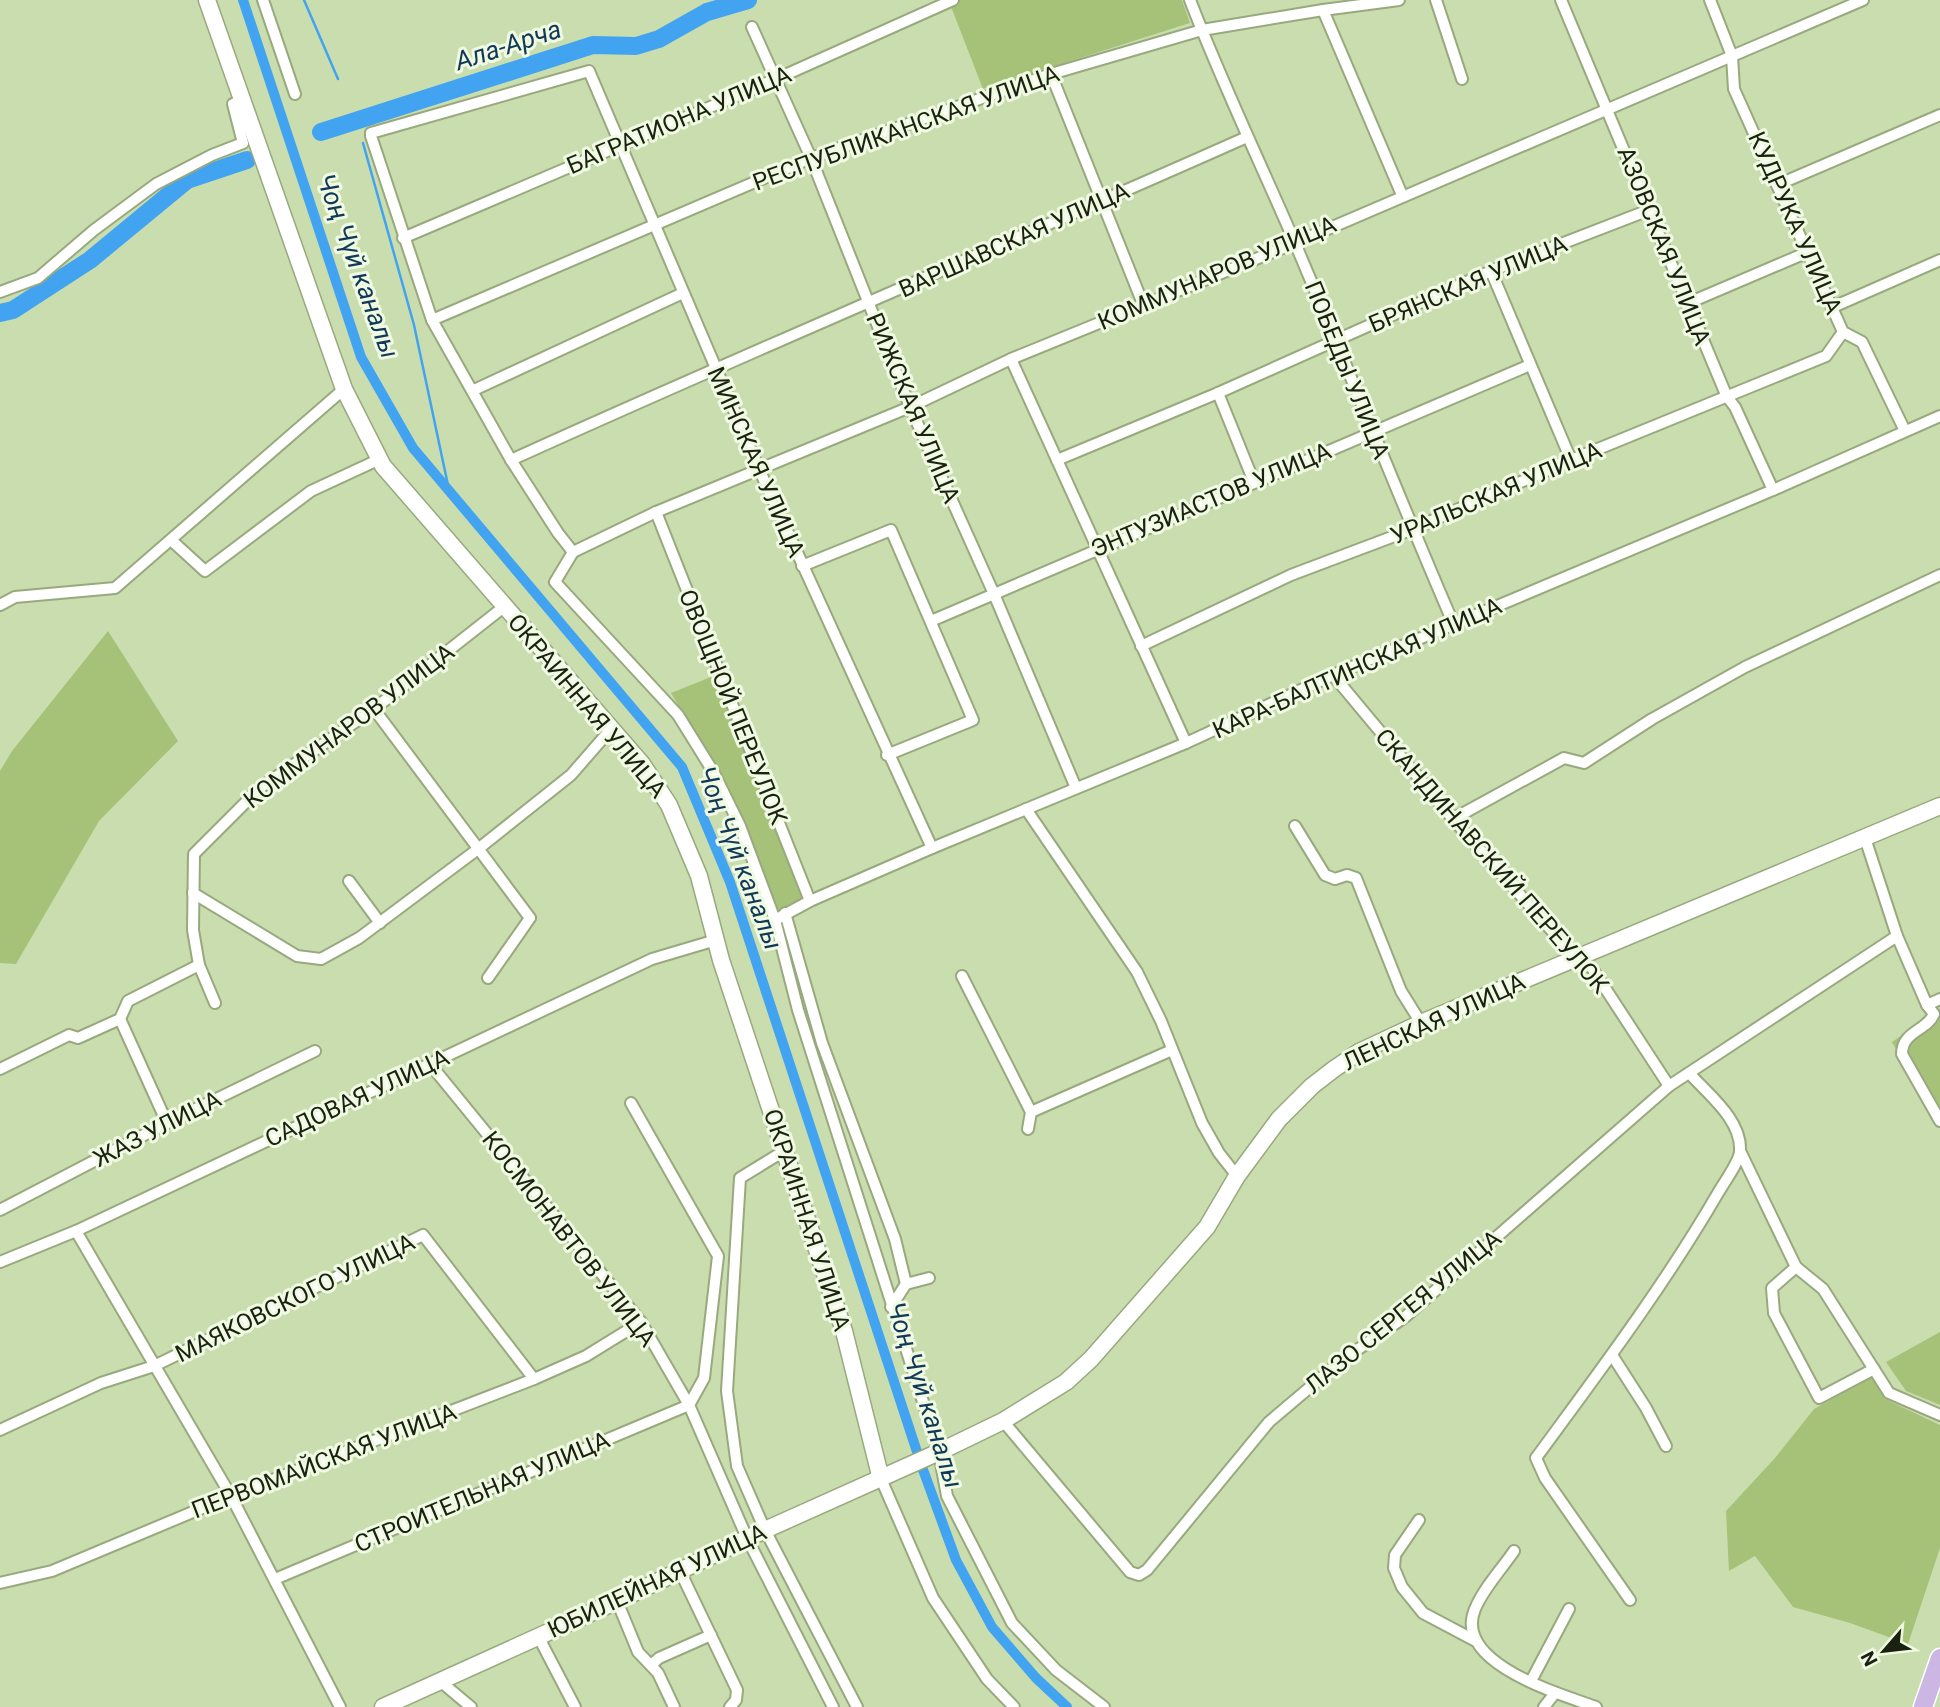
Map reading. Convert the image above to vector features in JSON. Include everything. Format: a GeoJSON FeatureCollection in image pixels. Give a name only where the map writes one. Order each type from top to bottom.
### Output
{"type":"FeatureCollection","features":[{"type":"Feature","properties":{"kind":"main road","name":"ОКРАИННАЯ УЛИЦА"},"geometry":{"type":"LineString","coordinates":[[207,0],[344,389],[380,459],[642,764],[669,805],[699,876],[716,940],[844,1331],[884,1478]]}},
{"type":"Feature","properties":{"kind":"main road","name":"ЛЕНСКАЯ УЛИЦА"},"geometry":{"type":"LineString","coordinates":[[936,1454],[1003,1421],[1066,1382],[1091,1359],[1207,1227],[1237,1176],[1279,1119],[1312,1086],[1359,1052],[1421,1023],[1940,806]]}},
{"type":"Feature","properties":{"kind":"main road","name":"ЮБИЛЕЙНАЯ УЛИЦА"},"geometry":{"type":"LineString","coordinates":[[383,1707],[617,1601],[747,1538],[936,1454]]}},
{"type":"Feature","properties":{"kind":"main road"},"geometry":{"type":"LineString","coordinates":[[1923,1707],[1940,1658]]}},
{"type":"Feature","properties":{"kind":"street"},"geometry":{"type":"LineString","coordinates":[[262,0],[295,94]]}},
{"type":"Feature","properties":{"kind":"street","name":"БАГРАТИОНА УЛИЦА"},"geometry":{"type":"LineString","coordinates":[[403,238],[776,79],[953,0]]}},
{"type":"Feature","properties":{"kind":"street","name":"ПОБЕДЫ УЛИЦА"},"geometry":{"type":"LineString","coordinates":[[1190,0],[1295,243],[1454,625]]}},
{"type":"Feature","properties":{"kind":"street","name":"РЕСПУБЛИКАНСКАЯ УЛИЦА"},"geometry":{"type":"LineString","coordinates":[[432,320],[811,158],[1051,74],[1202,30],[1399,0]]}},
{"type":"Feature","properties":{"kind":"street"},"geometry":{"type":"LineString","coordinates":[[1436,0],[1462,79]]}},
{"type":"Feature","properties":{"kind":"street","name":"АЗОВСКАЯ УЛИЦА"},"geometry":{"type":"LineString","coordinates":[[1561,0],[1686,304],[1727,397],[1735,407],[1773,489]]}},
{"type":"Feature","properties":{"kind":"street","name":"КУДРУКА УЛИЦА"},"geometry":{"type":"LineString","coordinates":[[1710,0],[1732,56],[1734,89],[1843,332],[1862,342],[1905,431]]}},
{"type":"Feature","properties":{"kind":"street","name":"КОММУНАРОВ УЛИЦА"},"geometry":{"type":"LineString","coordinates":[[573,552],[656,512],[910,407],[1011,359],[1295,243],[1863,0]]}},
{"type":"Feature","properties":{"kind":"street"},"geometry":{"type":"LineString","coordinates":[[1322,10],[1402,195]]}},
{"type":"Feature","properties":{"kind":"street","name":"РИЖСКАЯ УЛИЦА"},"geometry":{"type":"LineString","coordinates":[[752,27],[811,158],[910,407],[1076,788]]}},
{"type":"Feature","properties":{"kind":"street","name":"МИНСКАЯ УЛИЦА"},"geometry":{"type":"LineString","coordinates":[[403,238],[371,133],[589,71],[759,469],[887,755],[932,848]]}},
{"type":"Feature","properties":{"kind":"street"},"geometry":{"type":"LineString","coordinates":[[1051,74],[1143,304]]}},
{"type":"Feature","properties":{"kind":"street"},"geometry":{"type":"LineString","coordinates":[[0,292],[38,278],[113,215],[156,184],[212,155],[243,143],[233,104],[242,100]]}},
{"type":"Feature","properties":{"kind":"street"},"geometry":{"type":"LineString","coordinates":[[1777,185],[1940,115]]}},
{"type":"Feature","properties":{"kind":"street","name":"ВАРШАВСКАЯ УЛИЦА"},"geometry":{"type":"LineString","coordinates":[[511,460],[714,367],[868,304],[1247,137]]}},
{"type":"Feature","properties":{"kind":"street","name":"БРЯНСКАЯ УЛИЦА"},"geometry":{"type":"LineString","coordinates":[[1057,460],[1218,393],[1491,271],[1648,209]]}},
{"type":"Feature","properties":{"kind":"street"},"geometry":{"type":"LineString","coordinates":[[403,238],[432,320],[474,390],[511,460],[573,552],[555,582],[678,715],[714,774],[740,826],[775,920],[798,1010],[947,1496],[1012,1623],[1056,1670],[1104,1707]]}},
{"type":"Feature","properties":{"kind":"street"},"geometry":{"type":"LineString","coordinates":[[1686,304],[1808,252]]}},
{"type":"Feature","properties":{"kind":"street"},"geometry":{"type":"LineString","coordinates":[[1833,307],[1940,260]]}},
{"type":"Feature","properties":{"kind":"street"},"geometry":{"type":"LineString","coordinates":[[1491,271],[1571,460]]}},
{"type":"Feature","properties":{"kind":"street"},"geometry":{"type":"LineString","coordinates":[[474,390],[683,293]]}},
{"type":"Feature","properties":{"kind":"street","name":"УРАЛЬСКАЯ УЛИЦА"},"geometry":{"type":"LineString","coordinates":[[1140,646],[1291,575],[1413,529],[1571,460],[1826,356],[1843,332]]}},
{"type":"Feature","properties":{"kind":"street"},"geometry":{"type":"LineString","coordinates":[[1011,359],[1186,743]]}},
{"type":"Feature","properties":{"kind":"street","name":"ЭНТУЗИАСТОВ УЛИЦА"},"geometry":{"type":"LineString","coordinates":[[932,621],[1530,365]]}},
{"type":"Feature","properties":{"kind":"street"},"geometry":{"type":"LineString","coordinates":[[0,605],[15,597],[115,588],[344,389]]}},
{"type":"Feature","properties":{"kind":"street"},"geometry":{"type":"LineString","coordinates":[[1218,393],[1254,482]]}},
{"type":"Feature","properties":{"kind":"street","name":"КАРА-БАЛТИНСКАЯ УЛИЦА"},"geometry":{"type":"LineString","coordinates":[[775,920],[810,901],[932,848],[1186,743],[1333,675],[1940,416]]}},
{"type":"Feature","properties":{"kind":"street"},"geometry":{"type":"LineString","coordinates":[[171,540],[205,571],[311,491],[380,459]]}},
{"type":"Feature","properties":{"kind":"street","name":"ОВОЩНОЙ ПЕРЕУЛОК"},"geometry":{"type":"LineString","coordinates":[[656,512],[810,901]]}},
{"type":"Feature","properties":{"kind":"street"},"geometry":{"type":"LineString","coordinates":[[802,566],[891,530],[932,621],[973,720],[887,755]]}},
{"type":"Feature","properties":{"kind":"street"},"geometry":{"type":"LineString","coordinates":[[1454,819],[1564,758],[1584,763],[1652,719],[1745,667],[1940,575]]}},
{"type":"Feature","properties":{"kind":"street","name":"КОММУНАРОВ УЛИЦА"},"geometry":{"type":"LineString","coordinates":[[215,1003],[199,965],[194,930],[194,854],[260,788],[374,709],[505,607]]}},
{"type":"Feature","properties":{"kind":"street","name":"СКАНДИНАВСКИЙ ПЕРЕУЛОК"},"geometry":{"type":"LineString","coordinates":[[1333,675],[1576,958],[1592,968],[1669,1086]]}},
{"type":"Feature","properties":{"kind":"street"},"geometry":{"type":"LineString","coordinates":[[374,709],[530,918],[488,978]]}},
{"type":"Feature","properties":{"kind":"street"},"geometry":{"type":"LineString","coordinates":[[193,893],[297,956],[321,959],[359,938],[478,849],[571,775],[611,729]]}},
{"type":"Feature","properties":{"kind":"street"},"geometry":{"type":"LineString","coordinates":[[1026,809],[1137,972],[1202,1123],[1219,1153],[1237,1176]]}},
{"type":"Feature","properties":{"kind":"street"},"geometry":{"type":"LineString","coordinates":[[1295,826],[1325,875],[1335,878],[1347,874],[1356,878],[1401,992],[1421,1023]]}},
{"type":"Feature","properties":{"kind":"street"},"geometry":{"type":"LineString","coordinates":[[1865,838],[1897,936],[1927,1005],[1934,1014],[1932,1020],[1910,1034],[1902,1054],[1940,1121]]}},
{"type":"Feature","properties":{"kind":"street"},"geometry":{"type":"LineString","coordinates":[[349,881],[380,923]]}},
{"type":"Feature","properties":{"kind":"street"},"geometry":{"type":"LineString","coordinates":[[785,913],[822,1043],[895,1239],[906,1284]]}},
{"type":"Feature","properties":{"kind":"street","name":"ЛАЗО СЕРГЕЯ УЛИЦА"},"geometry":{"type":"LineString","coordinates":[[1003,1421],[1130,1572],[1139,1575],[1147,1570],[1269,1422],[1340,1361],[1405,1317],[1669,1086],[1897,936]]}},
{"type":"Feature","properties":{"kind":"street","name":"САДОВАЯ УЛИЦА"},"geometry":{"type":"LineString","coordinates":[[0,1262],[76,1231],[652,959],[716,940]]}},
{"type":"Feature","properties":{"kind":"street"},"geometry":{"type":"LineString","coordinates":[[0,1069],[69,1035],[78,1038],[120,1019],[128,1001],[199,965]]}},
{"type":"Feature","properties":{"kind":"street"},"geometry":{"type":"LineString","coordinates":[[961,976],[1031,1112],[1028,1129]]}},
{"type":"Feature","properties":{"kind":"street"},"geometry":{"type":"LineString","coordinates":[[1927,1005],[1940,999]]}},
{"type":"Feature","properties":{"kind":"street"},"geometry":{"type":"LineString","coordinates":[[120,1019],[167,1123]]}},
{"type":"Feature","properties":{"kind":"street"},"geometry":{"type":"LineString","coordinates":[[1031,1112],[1172,1050]]}},
{"type":"Feature","properties":{"kind":"street","name":"ЖАЗ УЛИЦА"},"geometry":{"type":"LineString","coordinates":[[0,1209],[315,1051]]}},
{"type":"Feature","properties":{"kind":"street","name":"КОСМОНАВТОВ УЛИЦА"},"geometry":{"type":"LineString","coordinates":[[430,1064],[641,1322],[689,1405],[747,1538],[833,1707]]}},
{"type":"Feature","properties":{"kind":"street"},"geometry":{"type":"LineString","coordinates":[[1689,1073],[1729,1117],[1738,1132],[1741,1153],[1796,1267],[1823,1289],[1889,1393],[1940,1415]]}},
{"type":"Feature","properties":{"kind":"street"},"geometry":{"type":"LineString","coordinates":[[631,1103],[718,1256],[704,1378],[689,1405]]}},
{"type":"Feature","properties":{"kind":"street"},"geometry":{"type":"LineString","coordinates":[[784,1151],[740,1178],[727,1391],[737,1466],[765,1530],[857,1707]]}},
{"type":"Feature","properties":{"kind":"street"},"geometry":{"type":"LineString","coordinates":[[1630,1600],[1545,1478],[1536,1458],[1612,1355],[1696,1230],[1741,1153]]}},
{"type":"Feature","properties":{"kind":"street"},"geometry":{"type":"LineString","coordinates":[[76,1231],[231,1496],[340,1707]]}},
{"type":"Feature","properties":{"kind":"street","name":"МАЯКОВСКОГО УЛИЦА"},"geometry":{"type":"LineString","coordinates":[[0,1430],[101,1383],[154,1366],[423,1235],[534,1379]]}},
{"type":"Feature","properties":{"kind":"street"},"geometry":{"type":"LineString","coordinates":[[1796,1267],[1772,1287],[1774,1313],[1819,1398],[1874,1369]]}},
{"type":"Feature","properties":{"kind":"street"},"geometry":{"type":"LineString","coordinates":[[891,1307],[906,1284],[929,1278]]}},
{"type":"Feature","properties":{"kind":"street","name":"ПЕРВОМАЙСКАЯ УЛИЦА"},"geometry":{"type":"LineString","coordinates":[[0,1583],[52,1570],[231,1496],[534,1379],[586,1356],[641,1322]]}},
{"type":"Feature","properties":{"kind":"street"},"geometry":{"type":"LineString","coordinates":[[1612,1355],[1646,1408],[1666,1446]]}},
{"type":"Feature","properties":{"kind":"street","name":"СТРОИТЕЛЬНАЯ УЛИЦА"},"geometry":{"type":"LineString","coordinates":[[275,1578],[689,1405]]}},
{"type":"Feature","properties":{"kind":"street"},"geometry":{"type":"LineString","coordinates":[[884,1478],[933,1598],[987,1679],[1014,1707]]}},
{"type":"Feature","properties":{"kind":"street"},"geometry":{"type":"LineString","coordinates":[[1419,1520],[1395,1555],[1394,1568],[1402,1587],[1423,1613],[1474,1640],[1483,1653],[1506,1669],[1555,1693],[1596,1707]]}},
{"type":"Feature","properties":{"kind":"street"},"geometry":{"type":"LineString","coordinates":[[1474,1640],[1474,1611],[1514,1551]]}},
{"type":"Feature","properties":{"kind":"street"},"geometry":{"type":"LineString","coordinates":[[680,1571],[737,1690],[736,1700],[730,1707]]}},
{"type":"Feature","properties":{"kind":"street"},"geometry":{"type":"LineString","coordinates":[[617,1601],[638,1652],[658,1673],[674,1707]]}},
{"type":"Feature","properties":{"kind":"street"},"geometry":{"type":"LineString","coordinates":[[1531,1681],[1569,1609]]}},
{"type":"Feature","properties":{"kind":"street"},"geometry":{"type":"LineString","coordinates":[[651,1665],[671,1652],[711,1635]]}},
{"type":"Feature","properties":{"kind":"street"},"geometry":{"type":"LineString","coordinates":[[538,1636],[575,1707]]}},
{"type":"Feature","properties":{"kind":"street"},"geometry":{"type":"LineString","coordinates":[[440,1681],[471,1707]]}},
{"type":"Feature","properties":{"kind":"street"},"geometry":{"type":"LineString","coordinates":[[1544,1707],[1555,1693]]}},
{"type":"Feature","properties":{"kind":"green space"},"geometry":{"type":"Polygon","coordinates":[[[960,0],[1182,0],[1190,23],[983,89],[950,4],[960,0]]]}},
{"type":"Feature","properties":{"kind":"green space"},"geometry":{"type":"Polygon","coordinates":[[[108,631],[178,741],[99,821],[16,964],[0,963],[0,771],[12,751],[108,631]]]}},
{"type":"Feature","properties":{"kind":"green space"},"geometry":{"type":"Polygon","coordinates":[[[716,675],[803,898],[777,910],[745,823],[671,693],[716,675]]]}},
{"type":"Feature","properties":{"kind":"green space"},"geometry":{"type":"Polygon","coordinates":[[[1940,1009],[1940,1127],[1892,1042],[1940,1009]]]}},
{"type":"Feature","properties":{"kind":"green space"},"geometry":{"type":"Polygon","coordinates":[[[1940,1332],[1940,1405],[1906,1391],[1886,1362],[1940,1332]]]}},
{"type":"Feature","properties":{"kind":"green space"},"geometry":{"type":"Polygon","coordinates":[[[1872,1377],[1885,1399],[1940,1425],[1940,1548],[1908,1644],[1850,1623],[1793,1607],[1755,1556],[1729,1571],[1726,1511],[1775,1458],[1814,1409],[1872,1377]]]}},
{"type":"Feature","properties":{"kind":"waterway","name":"Чоң Чүй каналы"},"geometry":{"type":"LineString","coordinates":[[243,0],[361,357],[413,448],[682,767],[730,882],[922,1467],[956,1560],[992,1627],[1036,1678],[1067,1707]]}},
{"type":"Feature","properties":{"kind":"waterway"},"geometry":{"type":"LineString","coordinates":[[304,0],[338,79]]}},
{"type":"Feature","properties":{"kind":"waterway","name":"Ала-Арча"},"geometry":{"type":"LineString","coordinates":[[321,132],[593,45],[636,46],[659,39],[707,12],[748,0]]}},
{"type":"Feature","properties":{"kind":"waterway"},"geometry":{"type":"LineString","coordinates":[[363,143],[414,325],[449,490]]}},
{"type":"Feature","properties":{"kind":"waterway","name":"Ала-Арча"},"geometry":{"type":"LineString","coordinates":[[0,313],[13,310],[90,260],[187,180],[247,160]]}}]}
